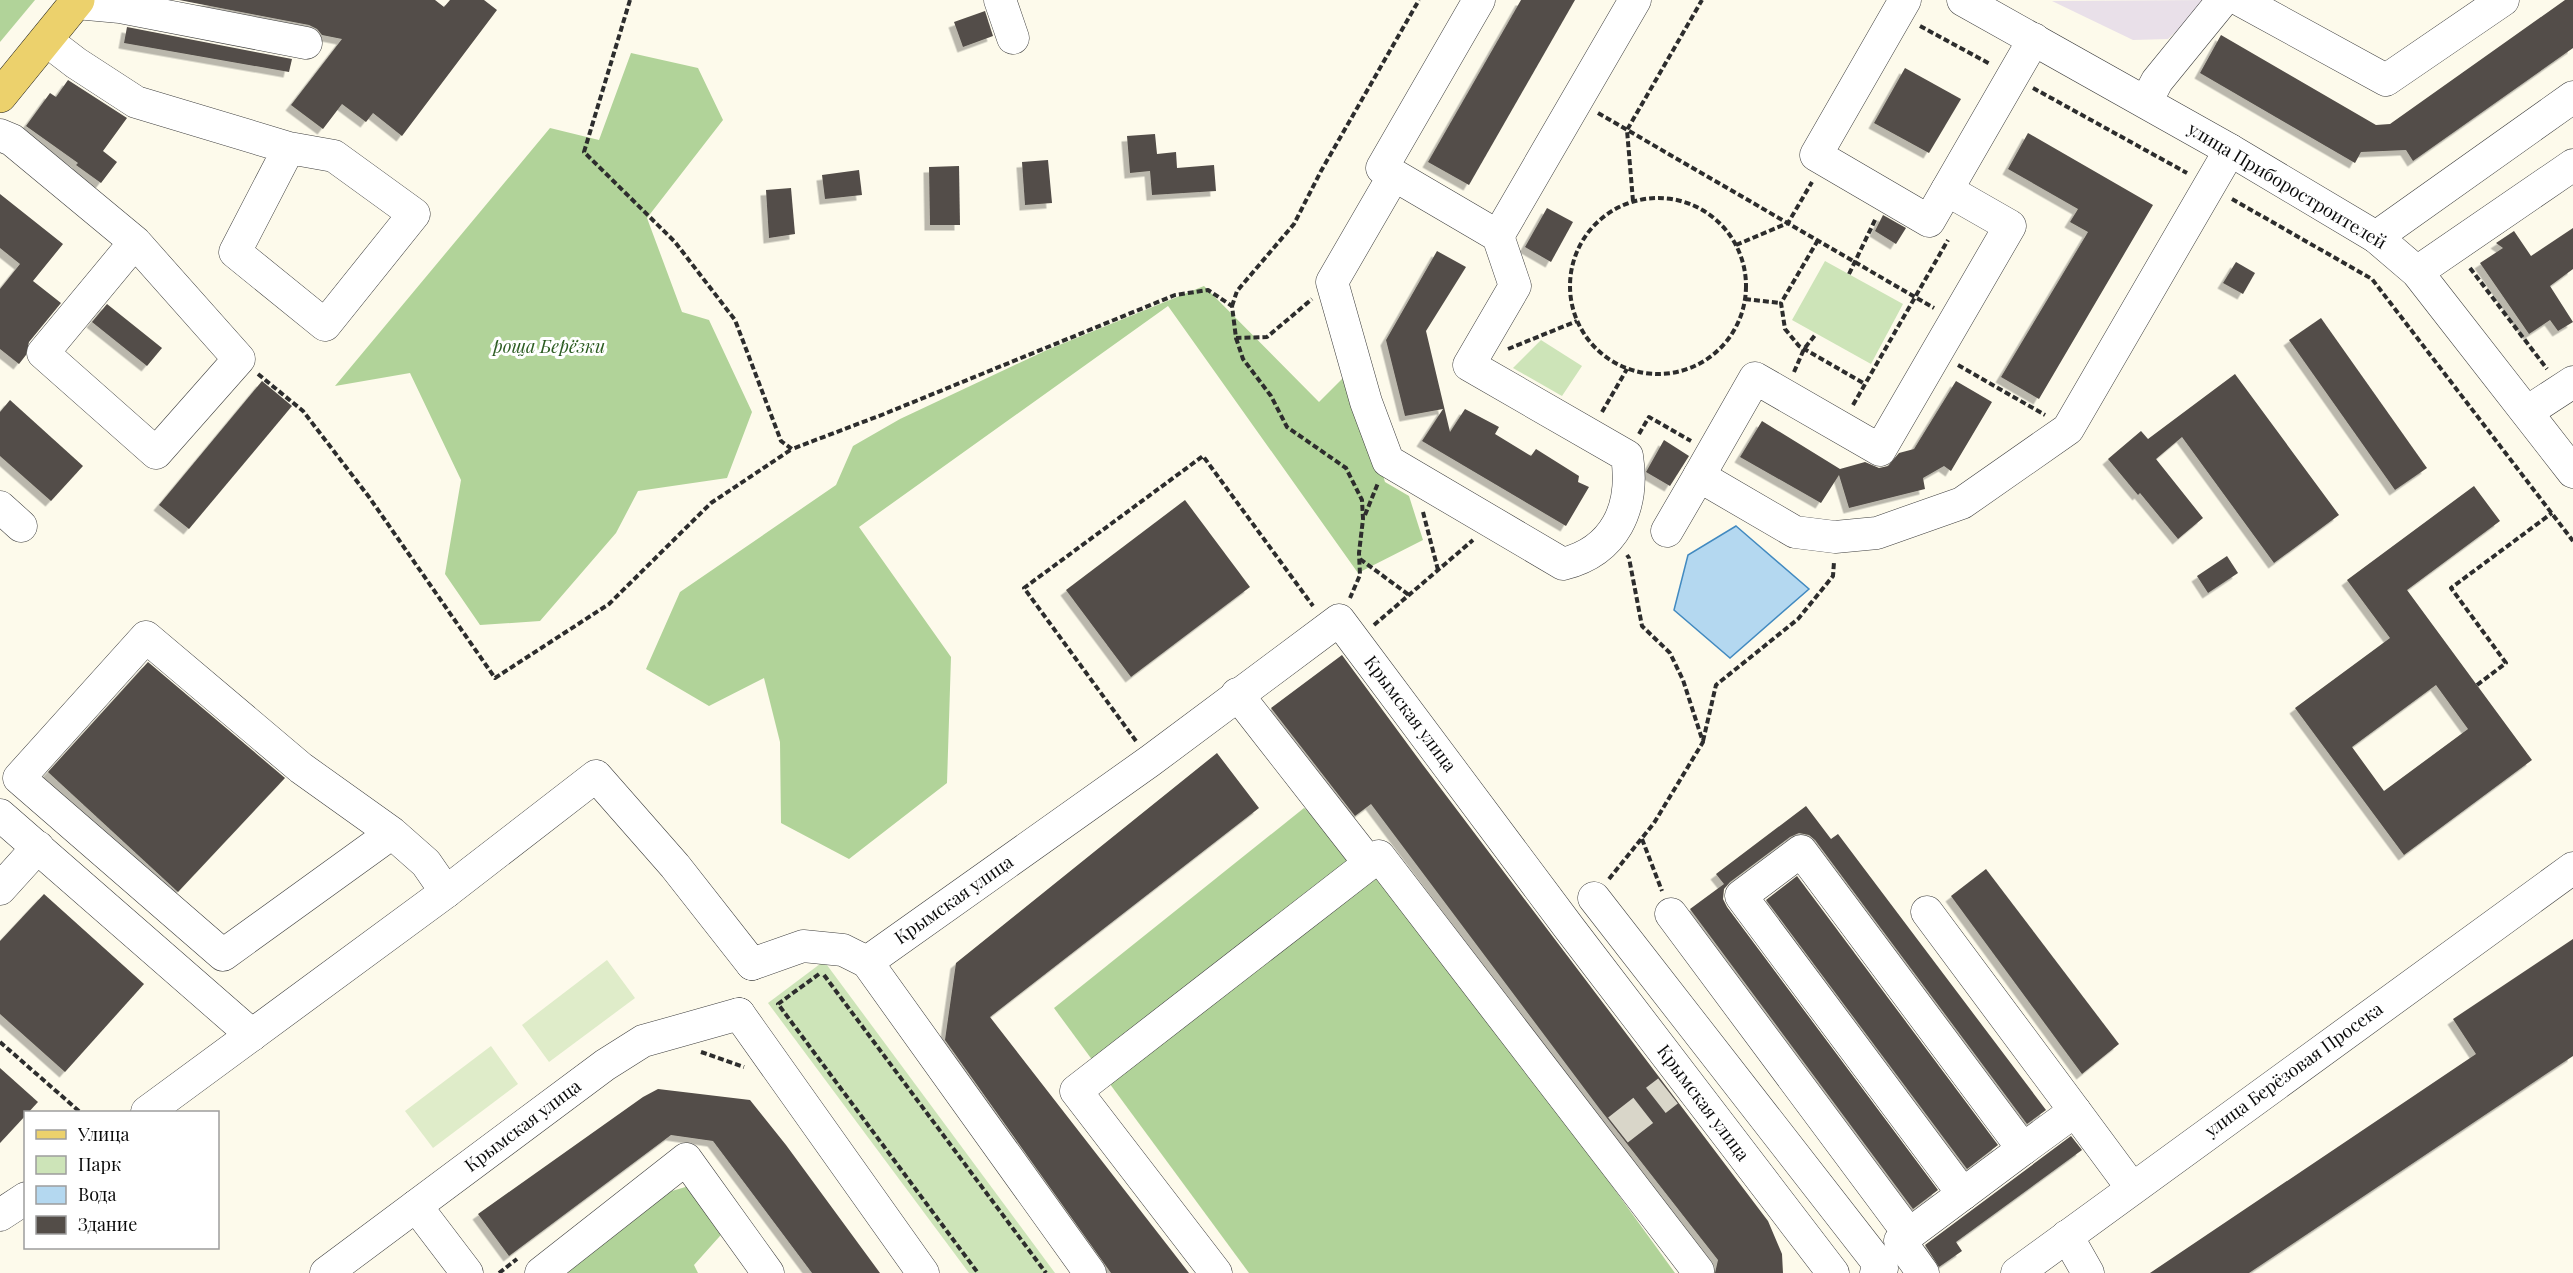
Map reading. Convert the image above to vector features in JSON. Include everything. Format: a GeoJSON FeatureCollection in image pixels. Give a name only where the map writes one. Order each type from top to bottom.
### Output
{"type":"FeatureCollection","features":[{"type":"Feature","properties":{"kind":"main road"},"geometry":{"type":"LineString","coordinates":[[0,96],[77,2]]}},
{"type":"Feature","properties":{"kind":"street"},"geometry":{"type":"LineString","coordinates":[[1000,0],[1013,38]]}},
{"type":"Feature","properties":{"kind":"street"},"geometry":{"type":"LineString","coordinates":[[1394,175],[1332,282],[1366,402],[1401,469],[1563,564],[1580,560],[1598,549],[1610,537],[1626,507],[1630,489],[1627,456],[1469,365],[1515,286],[1498,236],[1394,175],[1382,168],[1479,0]]}},
{"type":"Feature","properties":{"kind":"street"},"geometry":{"type":"LineString","coordinates":[[1498,236],[1635,0]]}},
{"type":"Feature","properties":{"kind":"street","name":"улица Приборостроителей"},"geometry":{"type":"LineString","coordinates":[[1963,0],[2230,150],[2376,237],[2417,272],[2573,472]]}},
{"type":"Feature","properties":{"kind":"street"},"geometry":{"type":"LineString","coordinates":[[2146,102],[2157,81],[2223,0]]}},
{"type":"Feature","properties":{"kind":"street"},"geometry":{"type":"LineString","coordinates":[[2240,0],[2386,80],[2503,0]]}},
{"type":"Feature","properties":{"kind":"street"},"geometry":{"type":"LineString","coordinates":[[77,2],[120,7],[306,43]]}},
{"type":"Feature","properties":{"kind":"street"},"geometry":{"type":"LineString","coordinates":[[1901,7],[1815,155],[1929,221],[1958,196],[2012,76],[2034,39]]}},
{"type":"Feature","properties":{"kind":"street"},"geometry":{"type":"LineString","coordinates":[[46,40],[76,63],[136,102],[289,148],[334,156],[414,214],[325,325],[235,252],[289,148]]}},
{"type":"Feature","properties":{"kind":"street"},"geometry":{"type":"LineString","coordinates":[[2376,237],[2573,98]]}},
{"type":"Feature","properties":{"kind":"street"},"geometry":{"type":"LineString","coordinates":[[0,135],[12,140],[135,242],[239,359],[156,453],[43,353],[135,242]]}},
{"type":"Feature","properties":{"kind":"street"},"geometry":{"type":"LineString","coordinates":[[1705,465],[1795,532],[1835,537],[1876,532],[1962,503],[2068,429],[2230,150]]}},
{"type":"Feature","properties":{"kind":"street"},"geometry":{"type":"LineString","coordinates":[[2417,272],[2573,165]]}},
{"type":"Feature","properties":{"kind":"street"},"geometry":{"type":"LineString","coordinates":[[1667,531],[1755,378],[1880,450],[2010,226],[1958,196]]}},
{"type":"Feature","properties":{"kind":"street"},"geometry":{"type":"LineString","coordinates":[[2527,412],[2568,386]]}},
{"type":"Feature","properties":{"kind":"street","name":"Крымская улица"},"geometry":{"type":"LineString","coordinates":[[867,962],[1150,761],[1237,694],[1341,630],[1676,1085],[1833,1273]]}},
{"type":"Feature","properties":{"kind":"street"},"geometry":{"type":"LineString","coordinates":[[392,833],[223,955],[20,778],[146,637],[301,768],[392,833],[426,863],[446,892]]}},
{"type":"Feature","properties":{"kind":"street"},"geometry":{"type":"LineString","coordinates":[[1237,694],[1369,863]]}},
{"type":"Feature","properties":{"kind":"street"},"geometry":{"type":"LineString","coordinates":[[150,1111],[446,892],[596,776],[675,866],[752,964]]}},
{"type":"Feature","properties":{"kind":"street"},"geometry":{"type":"LineString","coordinates":[[0,815],[252,1035]]}},
{"type":"Feature","properties":{"kind":"street"},"geometry":{"type":"LineString","coordinates":[[0,889],[38,847]]}},
{"type":"Feature","properties":{"kind":"street"},"geometry":{"type":"LineString","coordinates":[[1963,1194],[1741,896],[1749,889],[1801,851],[2023,1149]]}},
{"type":"Feature","properties":{"kind":"street"},"geometry":{"type":"LineString","coordinates":[[1216,1273],[1076,1091],[1379,856],[1609,1137],[1698,1270],[1695,1273]]}},
{"type":"Feature","properties":{"kind":"street","name":"улица Берёзовая Просека"},"geometry":{"type":"LineString","coordinates":[[2017,1273],[2573,868]]}},
{"type":"Feature","properties":{"kind":"street"},"geometry":{"type":"LineString","coordinates":[[1594,898],[1882,1268],[1876,1273]]}},
{"type":"Feature","properties":{"kind":"street"},"geometry":{"type":"LineString","coordinates":[[1927,912],[2132,1188]]}},
{"type":"Feature","properties":{"kind":"street"},"geometry":{"type":"LineString","coordinates":[[1671,914],[1909,1234]]}},
{"type":"Feature","properties":{"kind":"street"},"geometry":{"type":"LineString","coordinates":[[752,964],[803,946],[843,950],[867,962],[1090,1273]]}},
{"type":"Feature","properties":{"kind":"street"},"geometry":{"type":"LineString","coordinates":[[752,964],[739,1014],[923,1273]]}},
{"type":"Feature","properties":{"kind":"street","name":"Крымская улица"},"geometry":{"type":"LineString","coordinates":[[326,1273],[605,1065],[643,1041],[739,1014]]}},
{"type":"Feature","properties":{"kind":"street"},"geometry":{"type":"LineString","coordinates":[[1923,1273],[1900,1242],[2074,1111]]}},
{"type":"Feature","properties":{"kind":"street"},"geometry":{"type":"LineString","coordinates":[[540,1273],[686,1159],[768,1273]]}},
{"type":"Feature","properties":{"kind":"street"},"geometry":{"type":"LineString","coordinates":[[0,1215],[24,1199]]}},
{"type":"Feature","properties":{"kind":"street"},"geometry":{"type":"LineString","coordinates":[[416,1206],[467,1273]]}},
{"type":"Feature","properties":{"kind":"street"},"geometry":{"type":"LineString","coordinates":[[2067,1236],[2088,1273]]}},
{"type":"Feature","properties":{"kind":"path"},"geometry":{"type":"LineString","coordinates":[[630,0],[584,152],[675,242],[735,320],[781,441],[792,449]]}},
{"type":"Feature","properties":{"kind":"path"},"geometry":{"type":"LineString","coordinates":[[1341,630],[1360,575],[1362,500],[1346,468],[1287,427],[1271,396],[1243,359],[1236,338],[1232,306],[1237,291],[1294,224],[1321,171],[1419,0]]}},
{"type":"Feature","properties":{"kind":"path"},"geometry":{"type":"LineString","coordinates":[[1633,201],[1627,130],[1702,0]]}},
{"type":"Feature","properties":{"kind":"path"},"geometry":{"type":"LineString","coordinates":[[1901,7],[2012,76],[2209,185],[2372,279],[2573,541]]}},
{"type":"Feature","properties":{"kind":"path"},"geometry":{"type":"LineString","coordinates":[[1576,101],[1955,320]]}},
{"type":"Feature","properties":{"kind":"path"},"geometry":{"type":"LineString","coordinates":[[1736,245],[1788,223],[1825,160]]}},
{"type":"Feature","properties":{"kind":"path"},"geometry":{"type":"LineString","coordinates":[[1850,274],[1886,196]]}},
{"type":"Feature","properties":{"kind":"path"},"geometry":{"type":"LineString","coordinates":[[1840,427],[1915,297],[1958,196]]}},
{"type":"Feature","properties":{"kind":"path"},"geometry":{"type":"LineString","coordinates":[[1651,198],[1686,202],[1704,210],[1721,224],[1736,245],[1744,269],[1745,299],[1734,332],[1715,353],[1680,372],[1654,374],[1627,369],[1614,363],[1596,349],[1577,321],[1570,295],[1572,265],[1580,244],[1597,222],[1633,201],[1651,198]]}},
{"type":"Feature","properties":{"kind":"path"},"geometry":{"type":"LineString","coordinates":[[1818,240],[1781,303],[1785,329],[1804,349],[1865,384]]}},
{"type":"Feature","properties":{"kind":"path"},"geometry":{"type":"LineString","coordinates":[[2465,261],[2568,386]]}},
{"type":"Feature","properties":{"kind":"path"},"geometry":{"type":"LineString","coordinates":[[1236,338],[1267,337],[1332,282]]}},
{"type":"Feature","properties":{"kind":"path"},"geometry":{"type":"LineString","coordinates":[[239,359],[303,411],[369,497],[495,678],[609,604],[711,503],[792,449],[884,414],[1175,295],[1208,290],[1232,306]]}},
{"type":"Feature","properties":{"kind":"path"},"geometry":{"type":"LineString","coordinates":[[1745,299],[1781,303]]}},
{"type":"Feature","properties":{"kind":"path"},"geometry":{"type":"LineString","coordinates":[[1469,365],[1577,321]]}},
{"type":"Feature","properties":{"kind":"path"},"geometry":{"type":"LineString","coordinates":[[1784,394],[1804,349],[1816,334]]}},
{"type":"Feature","properties":{"kind":"path"},"geometry":{"type":"LineString","coordinates":[[1937,352],[2068,429]]}},
{"type":"Feature","properties":{"kind":"path"},"geometry":{"type":"LineString","coordinates":[[1589,435],[1627,369]]}},
{"type":"Feature","properties":{"kind":"path"},"geometry":{"type":"LineString","coordinates":[[1627,456],[1649,417],[1705,465]]}},
{"type":"Feature","properties":{"kind":"path"},"geometry":{"type":"LineString","coordinates":[[1150,761],[1024,588],[1203,456],[1341,630]]}},
{"type":"Feature","properties":{"kind":"path"},"geometry":{"type":"LineString","coordinates":[[1363,519],[1401,469]]}},
{"type":"Feature","properties":{"kind":"path"},"geometry":{"type":"LineString","coordinates":[[1401,469],[1438,570]]}},
{"type":"Feature","properties":{"kind":"path"},"geometry":{"type":"LineString","coordinates":[[2477,685],[2506,663],[2451,588],[2552,513]]}},
{"type":"Feature","properties":{"kind":"path"},"geometry":{"type":"LineString","coordinates":[[1341,630],[1409,595],[1492,523]]}},
{"type":"Feature","properties":{"kind":"path"},"geometry":{"type":"LineString","coordinates":[[1610,537],[1629,558],[1642,626],[1670,653],[1683,680],[1703,742]]}},
{"type":"Feature","properties":{"kind":"path"},"geometry":{"type":"LineString","coordinates":[[1594,898],[1654,824],[1703,742],[1716,685],[1798,619],[1833,576],[1835,537]]}},
{"type":"Feature","properties":{"kind":"path"},"geometry":{"type":"LineString","coordinates":[[1359,558],[1409,595]]}},
{"type":"Feature","properties":{"kind":"path"},"geometry":{"type":"LineString","coordinates":[[1642,838],[1671,914]]}},
{"type":"Feature","properties":{"kind":"path"},"geometry":{"type":"LineString","coordinates":[[978,1273],[778,1004],[822,972],[1046,1273]]}},
{"type":"Feature","properties":{"kind":"path"},"geometry":{"type":"LineString","coordinates":[[0,1042],[78,1111]]}},
{"type":"Feature","properties":{"kind":"shaded area"},"geometry":{"type":"Polygon","coordinates":[[[2209,0],[2168,39],[2133,40],[2052,1],[2209,0]]]}},
{"type":"Feature","properties":{"kind":"green space"},"geometry":{"type":"Polygon","coordinates":[[[0,0],[35,0],[0,42],[0,0]]]}},
{"type":"Feature","properties":{"kind":"green space","name":"роща Берёзки"},"geometry":{"type":"Polygon","coordinates":[[[631,53],[698,68],[723,120],[647,218],[682,312],[709,320],[752,412],[727,478],[638,491],[616,533],[540,621],[480,625],[445,574],[461,480],[410,373],[335,386],[550,128],[599,140],[631,53]]]}},
{"type":"Feature","properties":{"kind":"green space"},"geometry":{"type":"Polygon","coordinates":[[[1825,261],[1903,304],[1871,364],[1792,320],[1825,261]]]}},
{"type":"Feature","properties":{"kind":"green space"},"geometry":{"type":"Polygon","coordinates":[[[1204,286],[1319,402],[1347,374],[1361,405],[1385,482],[1409,496],[1423,540],[1358,573],[1168,306],[859,527],[951,657],[947,783],[849,859],[781,823],[780,742],[764,678],[709,706],[646,669],[680,592],[836,485],[853,446],[900,419],[1047,350],[1204,286]]]}},
{"type":"Feature","properties":{"kind":"green space"},"geometry":{"type":"Polygon","coordinates":[[[1541,340],[1582,366],[1562,396],[1513,368],[1541,340]]]}},
{"type":"Feature","properties":{"kind":"green space"},"geometry":{"type":"Polygon","coordinates":[[[1304,808],[1376,867],[1427,930],[1675,1273],[1249,1273],[1054,1008],[1304,808]]]}},
{"type":"Feature","properties":{"kind":"green space"},"geometry":{"type":"Polygon","coordinates":[[[607,960],[635,998],[549,1062],[522,1025],[607,960]]]}},
{"type":"Feature","properties":{"kind":"green space"},"geometry":{"type":"Polygon","coordinates":[[[824,961],[1055,1273],[969,1273],[768,1003],[824,961]]]}},
{"type":"Feature","properties":{"kind":"green space"},"geometry":{"type":"Polygon","coordinates":[[[491,1046],[518,1084],[433,1148],[405,1111],[491,1046]]]}},
{"type":"Feature","properties":{"kind":"green space"},"geometry":{"type":"Polygon","coordinates":[[[689,1186],[728,1227],[694,1265],[698,1273],[567,1273],[665,1193],[689,1186]]]}},
{"type":"Feature","properties":{"kind":"water"},"geometry":{"type":"Polygon","coordinates":[[[1736,526],[1809,589],[1730,658],[1674,610],[1688,555],[1736,526]]]}},
{"type":"Feature","properties":{"kind":"building"},"geometry":{"type":"Polygon","coordinates":[[[179,0],[435,0],[444,7],[450,0],[484,0],[497,10],[402,136],[373,113],[366,122],[342,104],[323,129],[291,105],[342,39],[322,35],[309,25],[179,0]]]}},
{"type":"Feature","properties":{"kind":"building"},"geometry":{"type":"Polygon","coordinates":[[[1521,0],[1575,0],[1469,185],[1428,162],[1521,0]]]}},
{"type":"Feature","properties":{"kind":"building"},"geometry":{"type":"Polygon","coordinates":[[[2565,0],[2573,0],[2573,48],[2413,161],[2406,150],[2361,152],[2355,163],[2200,73],[2221,35],[2376,125],[2390,124],[2565,0]]]}},
{"type":"Feature","properties":{"kind":"building"},"geometry":{"type":"Polygon","coordinates":[[[985,11],[993,36],[963,47],[954,22],[985,11]]]}},
{"type":"Feature","properties":{"kind":"building"},"geometry":{"type":"Polygon","coordinates":[[[127,27],[292,59],[289,72],[124,43],[127,27]]]}},
{"type":"Feature","properties":{"kind":"building"},"geometry":{"type":"Polygon","coordinates":[[[1905,68],[1961,99],[1929,153],[1874,123],[1905,68]]]}},
{"type":"Feature","properties":{"kind":"building"},"geometry":{"type":"Polygon","coordinates":[[[68,80],[127,118],[103,151],[117,162],[101,183],[76,165],[78,163],[26,126],[50,93],[56,97],[68,80]]]}},
{"type":"Feature","properties":{"kind":"building"},"geometry":{"type":"Polygon","coordinates":[[[2028,133],[2153,205],[2039,399],[2001,377],[2088,232],[2070,222],[2078,209],[2008,169],[2028,133]]]}},
{"type":"Feature","properties":{"kind":"building"},"geometry":{"type":"Polygon","coordinates":[[[1155,134],[1157,154],[1176,152],[1177,168],[1214,165],[1216,191],[1152,195],[1150,171],[1130,173],[1127,136],[1155,134]]]}},
{"type":"Feature","properties":{"kind":"building"},"geometry":{"type":"Polygon","coordinates":[[[1048,160],[1052,203],[1025,205],[1022,162],[1048,160]]]}},
{"type":"Feature","properties":{"kind":"building"},"geometry":{"type":"Polygon","coordinates":[[[959,166],[960,225],[930,225],[929,167],[959,166]]]}},
{"type":"Feature","properties":{"kind":"building"},"geometry":{"type":"Polygon","coordinates":[[[859,170],[862,195],[825,199],[822,175],[859,170]]]}},
{"type":"Feature","properties":{"kind":"building"},"geometry":{"type":"Polygon","coordinates":[[[791,188],[795,234],[769,238],[766,190],[791,188]]]}},
{"type":"Feature","properties":{"kind":"building"},"geometry":{"type":"Polygon","coordinates":[[[0,194],[63,244],[33,281],[61,303],[29,342],[26,355],[19,364],[0,349],[0,289],[20,264],[0,248],[0,194]]]}},
{"type":"Feature","properties":{"kind":"building"},"geometry":{"type":"Polygon","coordinates":[[[1547,208],[1573,222],[1551,262],[1525,247],[1547,208]]]}},
{"type":"Feature","properties":{"kind":"building"},"geometry":{"type":"Polygon","coordinates":[[[1883,215],[1906,228],[1896,244],[1875,231],[1883,215]]]}},
{"type":"Feature","properties":{"kind":"building"},"geometry":{"type":"Polygon","coordinates":[[[2573,228],[2573,269],[2550,286],[2573,322],[2558,331],[2550,320],[2529,334],[2480,263],[2503,248],[2496,243],[2514,231],[2531,256],[2573,228]]]}},
{"type":"Feature","properties":{"kind":"building"},"geometry":{"type":"Polygon","coordinates":[[[1437,251],[1466,267],[1426,331],[1450,432],[1465,409],[1499,427],[1495,434],[1531,456],[1536,449],[1579,476],[1578,482],[1589,487],[1566,526],[1422,441],[1443,409],[1405,416],[1386,340],[1437,251]]]}},
{"type":"Feature","properties":{"kind":"building"},"geometry":{"type":"Polygon","coordinates":[[[2236,262],[2255,273],[2243,294],[2223,283],[2236,262]]]}},
{"type":"Feature","properties":{"kind":"building"},"geometry":{"type":"Polygon","coordinates":[[[107,304],[162,348],[147,366],[92,322],[107,304]]]}},
{"type":"Feature","properties":{"kind":"building"},"geometry":{"type":"Polygon","coordinates":[[[2321,318],[2427,468],[2395,490],[2289,340],[2321,318]]]}},
{"type":"Feature","properties":{"kind":"building"},"geometry":{"type":"Polygon","coordinates":[[[2235,374],[2339,515],[2274,563],[2182,437],[2156,459],[2203,518],[2178,539],[2108,459],[2141,431],[2148,439],[2235,374]]]}},
{"type":"Feature","properties":{"kind":"building"},"geometry":{"type":"Polygon","coordinates":[[[262,381],[292,406],[189,529],[159,505],[262,381]]]}},
{"type":"Feature","properties":{"kind":"building"},"geometry":{"type":"Polygon","coordinates":[[[1956,381],[1992,402],[1951,471],[1944,466],[1923,478],[1925,489],[1849,508],[1839,475],[1821,503],[1740,457],[1762,421],[1840,469],[1865,462],[1879,468],[1888,466],[1899,453],[1914,449],[1956,381]]]}},
{"type":"Feature","properties":{"kind":"building"},"geometry":{"type":"Polygon","coordinates":[[[10,400],[83,466],[51,501],[0,456],[0,412],[10,400]]]}},
{"type":"Feature","properties":{"kind":"building"},"geometry":{"type":"Polygon","coordinates":[[[1664,440],[1689,456],[1670,486],[1646,472],[1664,440]]]}},
{"type":"Feature","properties":{"kind":"building"},"geometry":{"type":"Polygon","coordinates":[[[2474,486],[2500,521],[2407,590],[2532,760],[2404,855],[2295,708],[2390,638],[2347,580],[2474,486]],[[2436,685],[2352,747],[2384,791],[2468,729],[2436,685]]]}},
{"type":"Feature","properties":{"kind":"building"},"geometry":{"type":"Polygon","coordinates":[[[1185,500],[1250,587],[1131,677],[1066,590],[1185,500]]]}},
{"type":"Feature","properties":{"kind":"building"},"geometry":{"type":"Polygon","coordinates":[[[2227,556],[2238,573],[2208,593],[2197,576],[2227,556]]]}},
{"type":"Feature","properties":{"kind":"building"},"geometry":{"type":"Polygon","coordinates":[[[1342,655],[1768,1221],[1782,1254],[1783,1273],[1715,1273],[1718,1260],[1599,1108],[1371,804],[1355,816],[1271,708],[1342,655]]]}},
{"type":"Feature","properties":{"kind":"building"},"geometry":{"type":"Polygon","coordinates":[[[148,662],[285,778],[178,892],[48,772],[148,662]]]}},
{"type":"Feature","properties":{"kind":"building"},"geometry":{"type":"Polygon","coordinates":[[[1217,753],[1259,808],[990,1017],[1189,1273],[1111,1273],[945,1040],[956,963],[1217,753]]]}},
{"type":"Feature","properties":{"kind":"building"},"geometry":{"type":"Polygon","coordinates":[[[1806,806],[1831,839],[1838,834],[2046,1110],[2027,1124],[1815,840],[1809,835],[1799,833],[1790,837],[1730,882],[1724,889],[1723,899],[1938,1190],[1913,1209],[1690,909],[1724,884],[1716,874],[1806,806]]]}},
{"type":"Feature","properties":{"kind":"building"},"geometry":{"type":"Polygon","coordinates":[[[1986,869],[2119,1044],[2082,1074],[1951,896],[1986,869]]]}},
{"type":"Feature","properties":{"kind":"building"},"geometry":{"type":"Polygon","coordinates":[[[1797,876],[1998,1145],[1967,1169],[1766,900],[1797,876]]]}},
{"type":"Feature","properties":{"kind":"building"},"geometry":{"type":"Polygon","coordinates":[[[44,894],[144,984],[65,1072],[0,1014],[0,941],[44,894]]]}},
{"type":"Feature","properties":{"kind":"building"},"geometry":{"type":"Polygon","coordinates":[[[2573,939],[2573,1056],[2249,1273],[2150,1273],[2476,1054],[2453,1019],[2573,939]]]}},
{"type":"Feature","properties":{"kind":"building"},"geometry":{"type":"Polygon","coordinates":[[[0,1068],[38,1102],[30,1111],[24,1111],[24,1117],[0,1143],[0,1068]]]}},
{"type":"Feature","properties":{"kind":"building"},"geometry":{"type":"Polygon","coordinates":[[[658,1089],[750,1100],[880,1273],[812,1273],[713,1141],[671,1135],[509,1256],[478,1214],[643,1097],[658,1089]]]}},
{"type":"Feature","properties":{"kind":"building"},"geometry":{"type":"Polygon","coordinates":[[[2071,1136],[2082,1150],[1956,1242],[1962,1251],[1939,1267],[1925,1245],[2071,1136]]]}},
{"type":"Feature","properties":{"kind":"tunnel"},"geometry":{"type":"LineString","coordinates":[[1618,1130],[1668,1091]]}}]}
